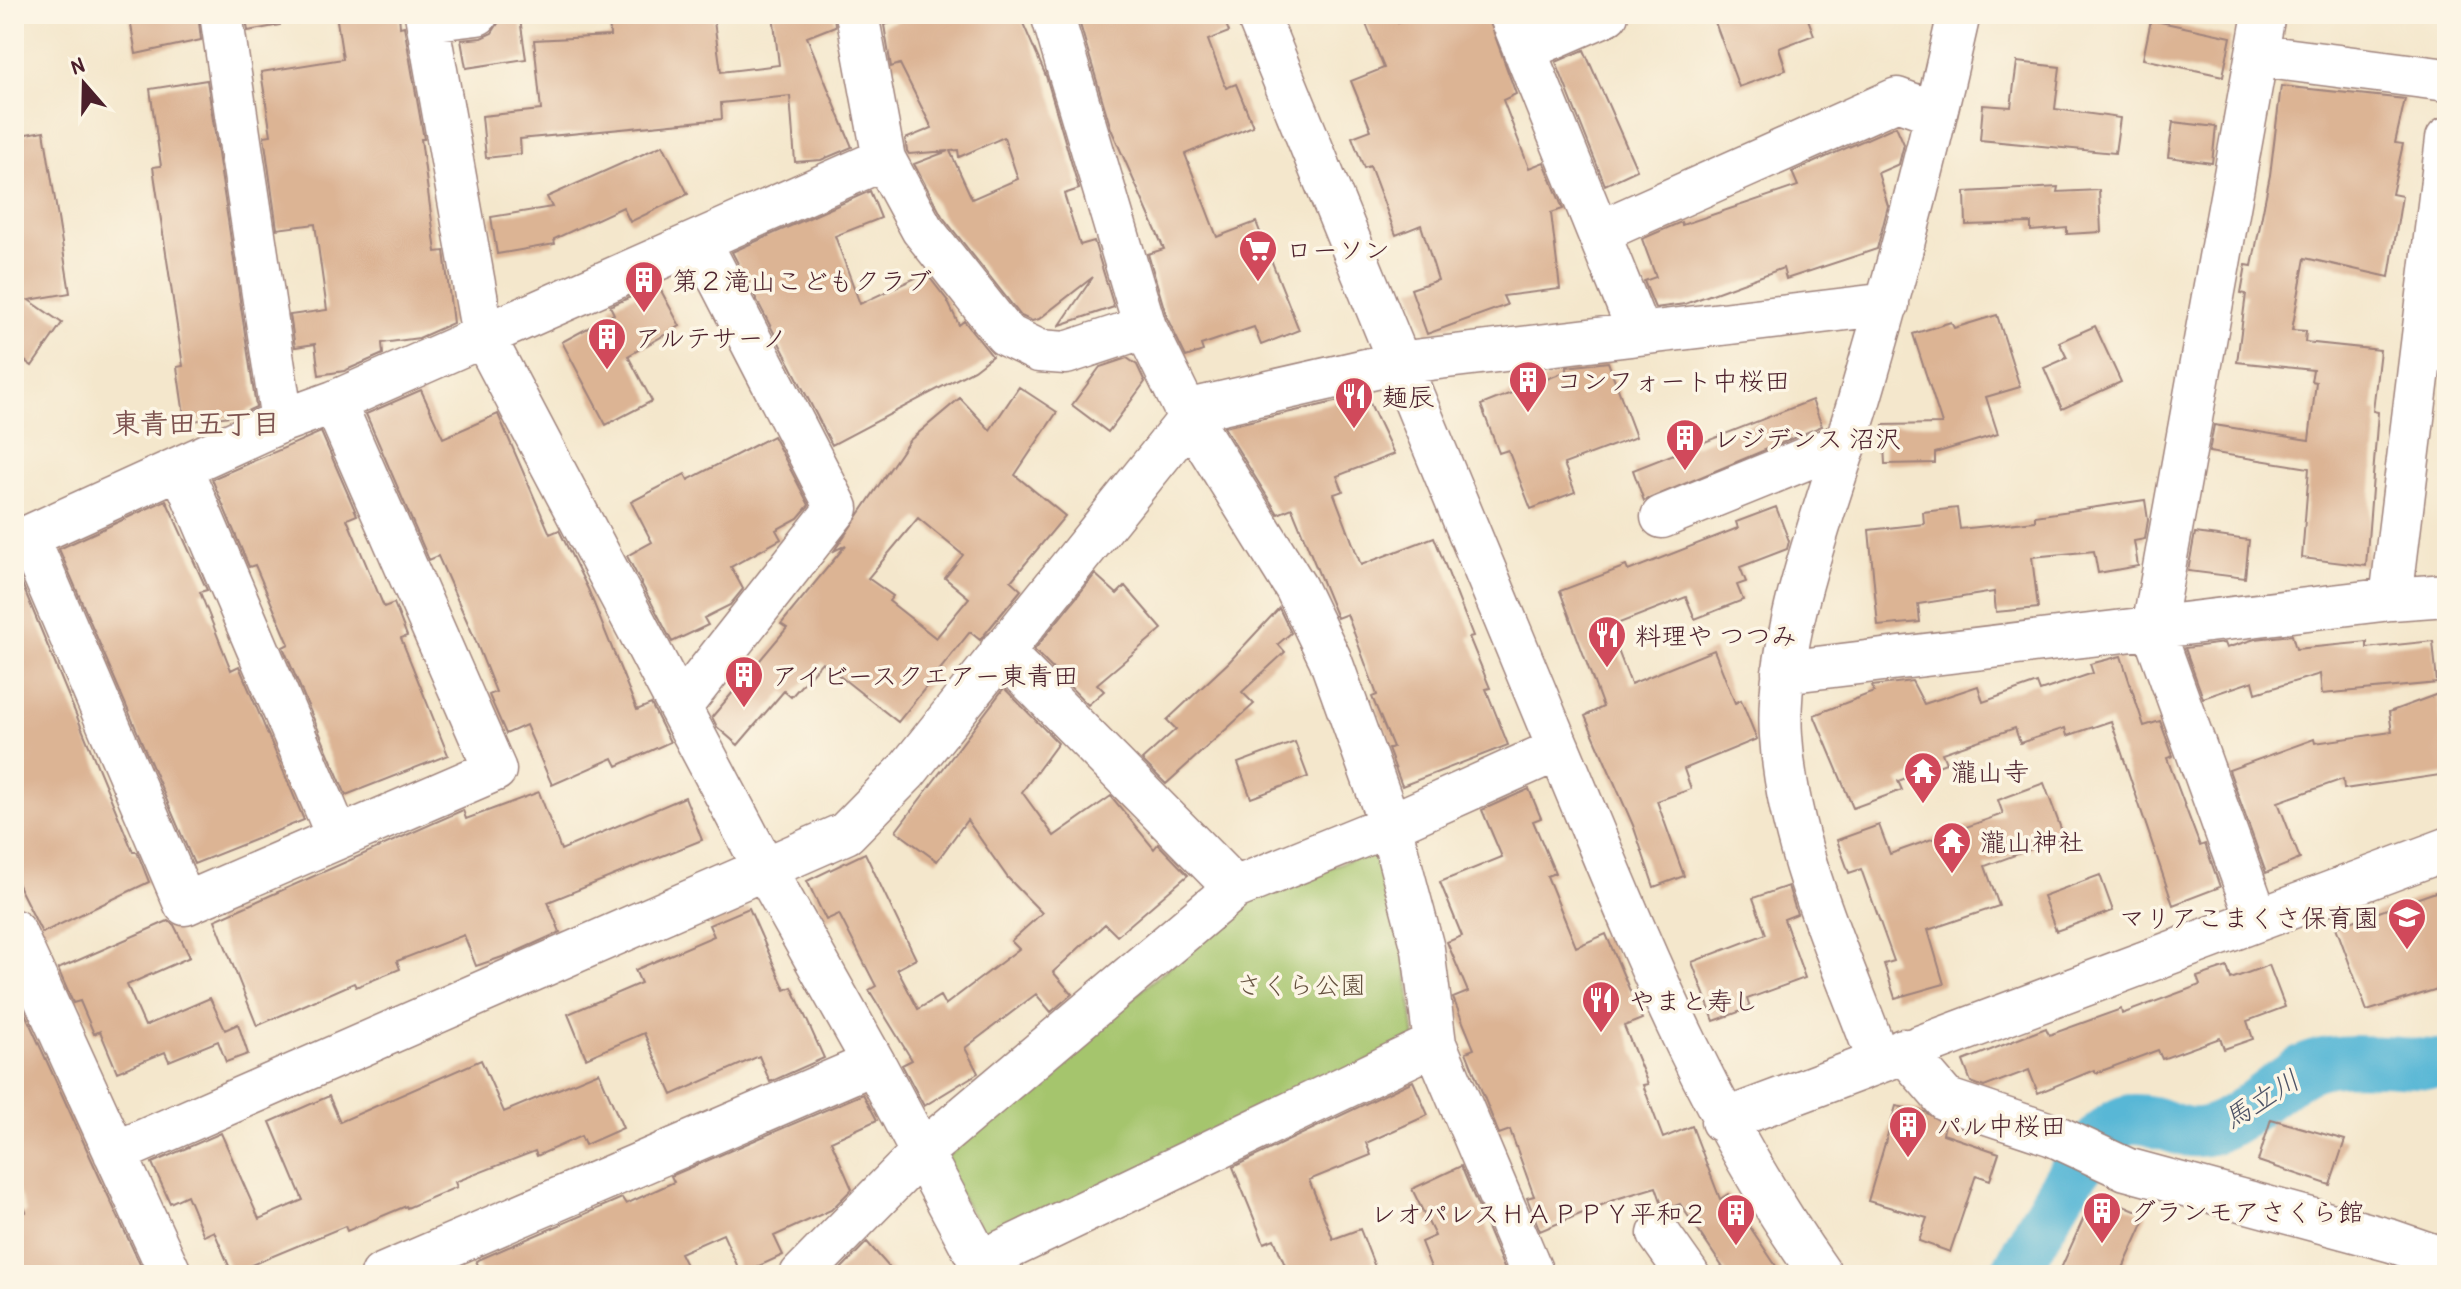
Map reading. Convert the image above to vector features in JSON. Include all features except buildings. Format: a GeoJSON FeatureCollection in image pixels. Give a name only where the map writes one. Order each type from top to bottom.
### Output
{"type":"FeatureCollection","features":[{"type":"Feature","properties":{"kind":"street"},"geometry":{"type":"LineString","coordinates":[[221,14],[282,421]]}},
{"type":"Feature","properties":{"kind":"street"},"geometry":{"type":"LineString","coordinates":[[477,14],[427,17],[483,335],[766,871],[874,1063],[983,1268],[1435,1044]]}},
{"type":"Feature","properties":{"kind":"street"},"geometry":{"type":"LineString","coordinates":[[857,14],[884,159],[922,229],[1006,335],[1039,351],[1066,353],[1145,327]]}},
{"type":"Feature","properties":{"kind":"street"},"geometry":{"type":"LineString","coordinates":[[1052,14],[1145,327],[1188,415],[1296,588],[1330,659],[1390,825],[1423,949],[1435,1044],[1533,1275]]}},
{"type":"Feature","properties":{"kind":"street"},"geometry":{"type":"LineString","coordinates":[[1257,14],[1397,363],[1652,975],[1722,1121],[1821,1275]]}},
{"type":"Feature","properties":{"kind":"street"},"geometry":{"type":"LineString","coordinates":[[1607,14],[1517,32],[1639,333]]}},
{"type":"Feature","properties":{"kind":"street"},"geometry":{"type":"LineString","coordinates":[[1959,14],[1888,304],[1795,612],[1783,672],[1781,734],[1788,797],[1798,842],[1891,1055],[1945,1099],[2053,1135],[2126,1169],[2392,1241],[2447,1260]]}},
{"type":"Feature","properties":{"kind":"street"},"geometry":{"type":"LineString","coordinates":[[2257,918],[2153,629],[2260,56],[2264,14]]}},
{"type":"Feature","properties":{"kind":"street"},"geometry":{"type":"LineString","coordinates":[[2260,56],[2447,80]]}},
{"type":"Feature","properties":{"kind":"street"},"geometry":{"type":"LineString","coordinates":[[1599,232],[1897,99],[1936,113]]}},
{"type":"Feature","properties":{"kind":"street"},"geometry":{"type":"LineString","coordinates":[[2391,599],[2447,139]]}},
{"type":"Feature","properties":{"kind":"street"},"geometry":{"type":"LineString","coordinates":[[334,402],[495,770],[337,835],[185,904],[21,540],[282,421],[334,402],[884,159]]}},
{"type":"Feature","properties":{"kind":"street"},"geometry":{"type":"LineString","coordinates":[[681,706],[837,508],[700,242]]}},
{"type":"Feature","properties":{"kind":"street"},"geometry":{"type":"LineString","coordinates":[[115,1153],[766,871],[846,833],[906,772],[1188,415],[1397,363],[1888,304]]}},
{"type":"Feature","properties":{"kind":"street"},"geometry":{"type":"LineString","coordinates":[[1662,517],[1847,442]]}},
{"type":"Feature","properties":{"kind":"street"},"geometry":{"type":"LineString","coordinates":[[181,468],[337,835]]}},
{"type":"Feature","properties":{"kind":"street"},"geometry":{"type":"LineString","coordinates":[[1783,672],[2391,599],[2447,595]]}},
{"type":"Feature","properties":{"kind":"street"},"geometry":{"type":"LineString","coordinates":[[1001,651],[1235,888]]}},
{"type":"Feature","properties":{"kind":"street"},"geometry":{"type":"LineString","coordinates":[[801,1275],[922,1152],[1235,888],[1390,825],[1559,749]]}},
{"type":"Feature","properties":{"kind":"street"},"geometry":{"type":"LineString","coordinates":[[1722,1121],[1891,1055],[2447,849]]}},
{"type":"Feature","properties":{"kind":"street"},"geometry":{"type":"LineString","coordinates":[[14,931],[24,981],[115,1153],[171,1275]]}},
{"type":"Feature","properties":{"kind":"street"},"geometry":{"type":"LineString","coordinates":[[382,1275],[874,1063]]}},
{"type":"Feature","properties":{"kind":"street"},"geometry":{"type":"LineString","coordinates":[[1659,1234],[1688,1275]]}},
{"type":"Feature","properties":{"kind":"green space","name":"さくら公園"},"geometry":{"type":"Polygon","coordinates":[[[1382,847],[1405,952],[1415,1039],[987,1241],[941,1162],[1248,899],[1382,847]]]}},
{"type":"Feature","properties":{"kind":"waterway","name":"馬立川"},"geometry":{"type":"LineString","coordinates":[[2014,1275],[2065,1185],[2100,1139],[2117,1124],[2133,1119],[2199,1132],[2223,1125],[2287,1080],[2313,1066],[2360,1060],[2447,1064]]}},
{"type":"Feature","properties":{"kind":"place","name":"ローソン"},"geometry":{"type":"Point","coordinates":[1258,283]}},
{"type":"Feature","properties":{"kind":"place","name":"第２滝山こどもクラブ"},"geometry":{"type":"Point","coordinates":[644,314]}},
{"type":"Feature","properties":{"kind":"place","name":"アルテサーノ"},"geometry":{"type":"Point","coordinates":[607,371]}},
{"type":"Feature","properties":{"kind":"place","name":"コンフォート中桜田"},"geometry":{"type":"Point","coordinates":[1528,414]}},
{"type":"Feature","properties":{"kind":"place","name":"麺辰"},"geometry":{"type":"Point","coordinates":[1354,430]}},
{"type":"Feature","properties":{"kind":"place","name":"レジデンス 沼沢"},"geometry":{"type":"Point","coordinates":[1685,472]}},
{"type":"Feature","properties":{"kind":"place","name":"料理や つつみ"},"geometry":{"type":"Point","coordinates":[1607,669]}},
{"type":"Feature","properties":{"kind":"place","name":"アイビースクエアー東青田"},"geometry":{"type":"Point","coordinates":[744,709]}},
{"type":"Feature","properties":{"kind":"place","name":"瀧山寺"},"geometry":{"type":"Point","coordinates":[1923,805]}},
{"type":"Feature","properties":{"kind":"place","name":"瀧山神社"},"geometry":{"type":"Point","coordinates":[1952,875]}},
{"type":"Feature","properties":{"kind":"place","name":"マリアこまくさ保育園"},"geometry":{"type":"Point","coordinates":[2407,951]}},
{"type":"Feature","properties":{"kind":"place","name":"やまと寿し"},"geometry":{"type":"Point","coordinates":[1601,1034]}},
{"type":"Feature","properties":{"kind":"place","name":"パル中桜田"},"geometry":{"type":"Point","coordinates":[1908,1159]}},
{"type":"Feature","properties":{"kind":"place","name":"グランモアさくら館"},"geometry":{"type":"Point","coordinates":[2102,1245]}},
{"type":"Feature","properties":{"kind":"place","name":"レオパレスＨＡＰＰＹ平和２"},"geometry":{"type":"Point","coordinates":[1736,1247]}},
{"type":"Feature","properties":{"kind":"district","name":"東青田五丁目"},"geometry":{"type":"Point","coordinates":[196,423]}}]}
